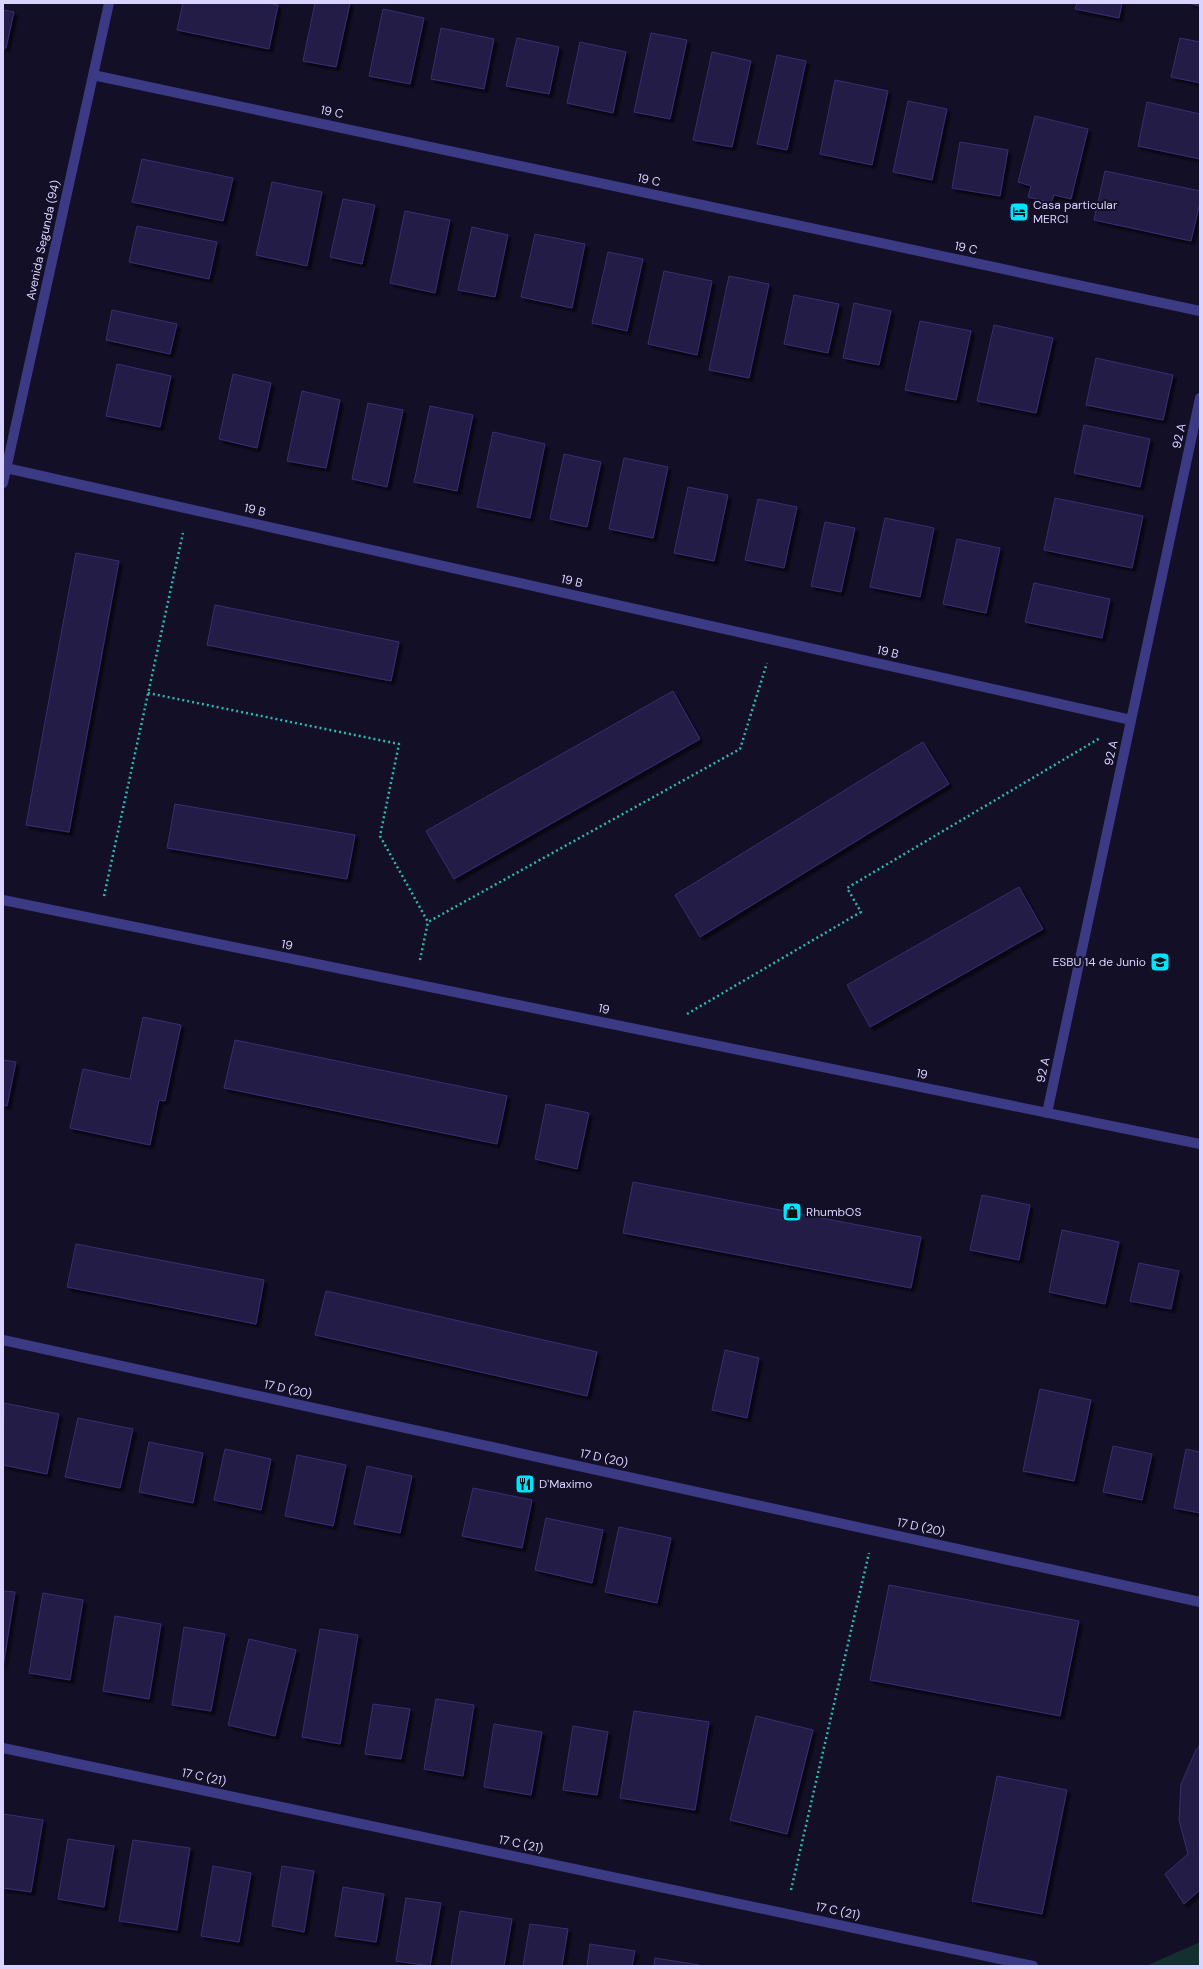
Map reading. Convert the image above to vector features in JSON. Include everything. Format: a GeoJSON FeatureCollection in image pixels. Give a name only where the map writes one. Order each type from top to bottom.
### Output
{"type":"FeatureCollection","features":[{"type":"Feature","properties":{"kind":"street","name":"Avenida Segunda (94)"},"geometry":{"type":"LineString","coordinates":[[3,483],[109,3]]}},
{"type":"Feature","properties":{"kind":"street","name":"19 C"},"geometry":{"type":"LineString","coordinates":[[93,75],[1200,311]]}},
{"type":"Feature","properties":{"kind":"street","name":"92 A"},"geometry":{"type":"LineString","coordinates":[[1047,1113],[1200,398]]}},
{"type":"Feature","properties":{"kind":"street","name":"19 B"},"geometry":{"type":"LineString","coordinates":[[6,468],[1131,720]]}},
{"type":"Feature","properties":{"kind":"street","name":"19"},"geometry":{"type":"LineString","coordinates":[[3,900],[1200,1144]]}},
{"type":"Feature","properties":{"kind":"street","name":"17 D (20)"},"geometry":{"type":"LineString","coordinates":[[3,1340],[1200,1602]]}},
{"type":"Feature","properties":{"kind":"street","name":"17 C (21)"},"geometry":{"type":"LineString","coordinates":[[3,1748],[1034,1966]]}},
{"type":"Feature","properties":{"kind":"path"},"geometry":{"type":"LineString","coordinates":[[98,920],[189,509]]}},
{"type":"Feature","properties":{"kind":"path"},"geometry":{"type":"LineString","coordinates":[[428,922],[740,749],[775,640]]}},
{"type":"Feature","properties":{"kind":"path"},"geometry":{"type":"LineString","coordinates":[[148,693],[399,744],[380,836],[428,922],[415,984]]}},
{"type":"Feature","properties":{"kind":"path"},"geometry":{"type":"LineString","coordinates":[[655,1033],[862,912],[848,888],[1131,720]]}},
{"type":"Feature","properties":{"kind":"path"},"geometry":{"type":"LineString","coordinates":[[785,1913],[874,1530]]}},
{"type":"Feature","properties":{"kind":"green space"},"geometry":{"type":"Polygon","coordinates":[[[1200,1942],[1200,1966],[1146,1966],[1200,1942]]]}},
{"type":"Feature","properties":{"kind":"building"},"geometry":{"type":"Polygon","coordinates":[[[183,3],[269,3],[278,5],[269,49],[177,30],[183,3]]]}},
{"type":"Feature","properties":{"kind":"building"},"geometry":{"type":"Polygon","coordinates":[[[315,3],[350,3],[336,67],[303,61],[315,3]]]}},
{"type":"Feature","properties":{"kind":"building"},"geometry":{"type":"Polygon","coordinates":[[[1077,3],[1122,3],[1119,18],[1075,9],[1077,3]]]}},
{"type":"Feature","properties":{"kind":"building"},"geometry":{"type":"Polygon","coordinates":[[[1188,3],[1200,3],[1200,6],[1188,3]]]}},
{"type":"Feature","properties":{"kind":"building"},"geometry":{"type":"Polygon","coordinates":[[[383,9],[424,18],[410,84],[369,76],[383,9]]]}},
{"type":"Feature","properties":{"kind":"building"},"geometry":{"type":"Polygon","coordinates":[[[3,10],[14,12],[6,48],[3,48],[3,10]]]}},
{"type":"Feature","properties":{"kind":"building"},"geometry":{"type":"Polygon","coordinates":[[[441,28],[494,39],[484,89],[431,79],[441,28]]]}},
{"type":"Feature","properties":{"kind":"building"},"geometry":{"type":"Polygon","coordinates":[[[651,33],[687,40],[670,119],[634,112],[651,33]]]}},
{"type":"Feature","properties":{"kind":"building"},"geometry":{"type":"Polygon","coordinates":[[[517,38],[559,47],[549,94],[506,86],[517,38]]]}},
{"type":"Feature","properties":{"kind":"building"},"geometry":{"type":"Polygon","coordinates":[[[1180,38],[1200,42],[1200,83],[1171,77],[1180,38]]]}},
{"type":"Feature","properties":{"kind":"building"},"geometry":{"type":"Polygon","coordinates":[[[580,42],[626,52],[613,113],[567,103],[580,42]]]}},
{"type":"Feature","properties":{"kind":"building"},"geometry":{"type":"Polygon","coordinates":[[[712,52],[751,61],[732,147],[693,140],[712,52]]]}},
{"type":"Feature","properties":{"kind":"building"},"geometry":{"type":"Polygon","coordinates":[[[777,55],[806,61],[787,150],[757,144],[777,55]]]}},
{"type":"Feature","properties":{"kind":"building"},"geometry":{"type":"Polygon","coordinates":[[[835,80],[888,91],[872,165],[820,154],[835,80]]]}},
{"type":"Feature","properties":{"kind":"building"},"geometry":{"type":"Polygon","coordinates":[[[908,101],[947,109],[932,180],[893,172],[908,101]]]}},
{"type":"Feature","properties":{"kind":"building"},"geometry":{"type":"Polygon","coordinates":[[[1147,102],[1200,114],[1200,159],[1138,146],[1147,102]]]}},
{"type":"Feature","properties":{"kind":"building"},"geometry":{"type":"Polygon","coordinates":[[[1035,116],[1088,129],[1071,199],[1054,195],[1051,203],[1028,197],[1031,186],[1018,182],[1035,116]]]}},
{"type":"Feature","properties":{"kind":"building"},"geometry":{"type":"Polygon","coordinates":[[[960,142],[1008,150],[1000,196],[952,188],[960,142]]]}},
{"type":"Feature","properties":{"kind":"building"},"geometry":{"type":"Polygon","coordinates":[[[142,159],[233,178],[223,221],[132,202],[142,159]]]}},
{"type":"Feature","properties":{"kind":"building"},"geometry":{"type":"Polygon","coordinates":[[[1105,171],[1200,191],[1200,202],[1191,241],[1094,220],[1105,171]]]}},
{"type":"Feature","properties":{"kind":"building"},"geometry":{"type":"Polygon","coordinates":[[[272,182],[322,192],[307,266],[256,255],[272,182]]]}},
{"type":"Feature","properties":{"kind":"building"},"geometry":{"type":"Polygon","coordinates":[[[343,199],[375,205],[362,264],[330,257],[343,199]]]}},
{"type":"Feature","properties":{"kind":"building"},"geometry":{"type":"Polygon","coordinates":[[[405,211],[450,220],[435,293],[390,283],[405,211]]]}},
{"type":"Feature","properties":{"kind":"building"},"geometry":{"type":"Polygon","coordinates":[[[137,226],[217,242],[209,279],[129,262],[137,226]]]}},
{"type":"Feature","properties":{"kind":"building"},"geometry":{"type":"Polygon","coordinates":[[[472,227],[508,235],[495,297],[458,290],[472,227]]]}},
{"type":"Feature","properties":{"kind":"building"},"geometry":{"type":"Polygon","coordinates":[[[535,234],[585,244],[572,308],[521,297],[535,234]]]}},
{"type":"Feature","properties":{"kind":"building"},"geometry":{"type":"Polygon","coordinates":[[[608,252],[643,259],[627,331],[592,323],[608,252]]]}},
{"type":"Feature","properties":{"kind":"building"},"geometry":{"type":"Polygon","coordinates":[[[664,271],[712,281],[697,355],[648,344],[664,271]]]}},
{"type":"Feature","properties":{"kind":"building"},"geometry":{"type":"Polygon","coordinates":[[[729,276],[769,284],[749,378],[709,370],[729,276]]]}},
{"type":"Feature","properties":{"kind":"building"},"geometry":{"type":"Polygon","coordinates":[[[794,295],[839,304],[828,353],[784,344],[794,295]]]}},
{"type":"Feature","properties":{"kind":"building"},"geometry":{"type":"Polygon","coordinates":[[[854,303],[891,311],[879,365],[843,358],[854,303]]]}},
{"type":"Feature","properties":{"kind":"building"},"geometry":{"type":"Polygon","coordinates":[[[112,310],[177,324],[170,354],[106,340],[112,310]]]}},
{"type":"Feature","properties":{"kind":"building"},"geometry":{"type":"Polygon","coordinates":[[[920,321],[971,331],[956,400],[905,390],[920,321]]]}},
{"type":"Feature","properties":{"kind":"building"},"geometry":{"type":"Polygon","coordinates":[[[994,325],[1053,338],[1036,413],[977,401],[994,325]]]}},
{"type":"Feature","properties":{"kind":"building"},"geometry":{"type":"Polygon","coordinates":[[[1096,358],[1173,375],[1163,420],[1086,405],[1096,358]]]}},
{"type":"Feature","properties":{"kind":"building"},"geometry":{"type":"Polygon","coordinates":[[[117,364],[171,376],[160,427],[106,416],[117,364]]]}},
{"type":"Feature","properties":{"kind":"building"},"geometry":{"type":"Polygon","coordinates":[[[233,374],[271,383],[257,448],[219,439],[233,374]]]}},
{"type":"Feature","properties":{"kind":"building"},"geometry":{"type":"Polygon","coordinates":[[[302,391],[340,400],[326,468],[287,461],[302,391]]]}},
{"type":"Feature","properties":{"kind":"building"},"geometry":{"type":"Polygon","coordinates":[[[368,403],[403,410],[387,487],[352,479],[368,403]]]}},
{"type":"Feature","properties":{"kind":"building"},"geometry":{"type":"Polygon","coordinates":[[[430,406],[473,415],[457,491],[414,482],[430,406]]]}},
{"type":"Feature","properties":{"kind":"building"},"geometry":{"type":"Polygon","coordinates":[[[1084,425],[1150,439],[1140,487],[1074,473],[1084,425]]]}},
{"type":"Feature","properties":{"kind":"building"},"geometry":{"type":"Polygon","coordinates":[[[493,432],[545,444],[530,518],[477,507],[493,432]]]}},
{"type":"Feature","properties":{"kind":"building"},"geometry":{"type":"Polygon","coordinates":[[[564,454],[601,462],[587,527],[550,519],[564,454]]]}},
{"type":"Feature","properties":{"kind":"building"},"geometry":{"type":"Polygon","coordinates":[[[624,458],[668,467],[653,538],[609,529],[624,458]]]}},
{"type":"Feature","properties":{"kind":"building"},"geometry":{"type":"Polygon","coordinates":[[[688,487],[728,495],[714,561],[674,553],[688,487]]]}},
{"type":"Feature","properties":{"kind":"building"},"geometry":{"type":"Polygon","coordinates":[[[1055,498],[1143,516],[1132,568],[1044,550],[1055,498]]]}},
{"type":"Feature","properties":{"kind":"building"},"geometry":{"type":"Polygon","coordinates":[[[758,499],[797,507],[784,568],[745,560],[758,499]]]}},
{"type":"Feature","properties":{"kind":"building"},"geometry":{"type":"Polygon","coordinates":[[[885,518],[934,528],[920,597],[870,587],[885,518]]]}},
{"type":"Feature","properties":{"kind":"building"},"geometry":{"type":"Polygon","coordinates":[[[825,522],[855,528],[841,592],[811,586],[825,522]]]}},
{"type":"Feature","properties":{"kind":"building"},"geometry":{"type":"Polygon","coordinates":[[[957,539],[1000,548],[986,613],[943,604],[957,539]]]}},
{"type":"Feature","properties":{"kind":"building"},"geometry":{"type":"Polygon","coordinates":[[[76,553],[119,561],[69,832],[26,825],[76,553]]]}},
{"type":"Feature","properties":{"kind":"building"},"geometry":{"type":"Polygon","coordinates":[[[1034,583],[1110,599],[1102,638],[1025,622],[1034,583]]]}},
{"type":"Feature","properties":{"kind":"building"},"geometry":{"type":"Polygon","coordinates":[[[215,605],[399,642],[391,681],[207,645],[215,605]]]}},
{"type":"Feature","properties":{"kind":"building"},"geometry":{"type":"Polygon","coordinates":[[[673,691],[700,739],[454,879],[426,831],[673,691]]]}},
{"type":"Feature","properties":{"kind":"building"},"geometry":{"type":"Polygon","coordinates":[[[923,742],[949,784],[700,937],[675,895],[923,742]]]}},
{"type":"Feature","properties":{"kind":"building"},"geometry":{"type":"Polygon","coordinates":[[[175,804],[355,835],[347,879],[167,848],[175,804]]]}},
{"type":"Feature","properties":{"kind":"building"},"geometry":{"type":"Polygon","coordinates":[[[1019,887],[1043,929],[870,1027],[847,985],[1019,887]]]}},
{"type":"Feature","properties":{"kind":"building"},"geometry":{"type":"Polygon","coordinates":[[[143,1017],[181,1025],[165,1101],[159,1100],[150,1145],[70,1128],[83,1069],[130,1079],[143,1017]]]}},
{"type":"Feature","properties":{"kind":"building"},"geometry":{"type":"Polygon","coordinates":[[[235,1040],[507,1096],[497,1144],[224,1088],[235,1040]]]}},
{"type":"Feature","properties":{"kind":"building"},"geometry":{"type":"Polygon","coordinates":[[[3,1060],[16,1062],[7,1106],[3,1105],[3,1060]]]}},
{"type":"Feature","properties":{"kind":"building"},"geometry":{"type":"Polygon","coordinates":[[[546,1104],[589,1113],[577,1169],[535,1159],[546,1104]]]}},
{"type":"Feature","properties":{"kind":"building"},"geometry":{"type":"Polygon","coordinates":[[[633,1182],[921,1237],[911,1288],[623,1233],[633,1182]]]}},
{"type":"Feature","properties":{"kind":"building"},"geometry":{"type":"Polygon","coordinates":[[[982,1195],[1030,1205],[1019,1260],[970,1250],[982,1195]]]}},
{"type":"Feature","properties":{"kind":"building"},"geometry":{"type":"Polygon","coordinates":[[[1062,1230],[1119,1242],[1105,1304],[1049,1292],[1062,1230]]]}},
{"type":"Feature","properties":{"kind":"building"},"geometry":{"type":"Polygon","coordinates":[[[76,1244],[264,1280],[256,1324],[67,1287],[76,1244]]]}},
{"type":"Feature","properties":{"kind":"building"},"geometry":{"type":"Polygon","coordinates":[[[1139,1263],[1179,1271],[1171,1309],[1130,1301],[1139,1263]]]}},
{"type":"Feature","properties":{"kind":"building"},"geometry":{"type":"Polygon","coordinates":[[[326,1291],[597,1352],[587,1396],[315,1335],[326,1291]]]}},
{"type":"Feature","properties":{"kind":"building"},"geometry":{"type":"Polygon","coordinates":[[[725,1350],[759,1358],[747,1418],[712,1410],[725,1350]]]}},
{"type":"Feature","properties":{"kind":"building"},"geometry":{"type":"Polygon","coordinates":[[[1040,1389],[1091,1400],[1074,1481],[1023,1471],[1040,1389]]]}},
{"type":"Feature","properties":{"kind":"building"},"geometry":{"type":"Polygon","coordinates":[[[4,1403],[59,1414],[47,1474],[3,1465],[4,1403]]]}},
{"type":"Feature","properties":{"kind":"building"},"geometry":{"type":"Polygon","coordinates":[[[78,1418],[133,1429],[120,1488],[65,1477],[78,1418]]]}},
{"type":"Feature","properties":{"kind":"building"},"geometry":{"type":"Polygon","coordinates":[[[149,1442],[203,1453],[193,1503],[139,1492],[149,1442]]]}},
{"type":"Feature","properties":{"kind":"building"},"geometry":{"type":"Polygon","coordinates":[[[1113,1446],[1152,1454],[1142,1500],[1103,1492],[1113,1446]]]}},
{"type":"Feature","properties":{"kind":"building"},"geometry":{"type":"Polygon","coordinates":[[[225,1449],[271,1459],[261,1510],[214,1500],[225,1449]]]}},
{"type":"Feature","properties":{"kind":"building"},"geometry":{"type":"Polygon","coordinates":[[[1186,1449],[1200,1452],[1200,1513],[1174,1508],[1186,1449]]]}},
{"type":"Feature","properties":{"kind":"building"},"geometry":{"type":"Polygon","coordinates":[[[297,1455],[346,1465],[333,1526],[285,1516],[297,1455]]]}},
{"type":"Feature","properties":{"kind":"building"},"geometry":{"type":"Polygon","coordinates":[[[367,1466],[412,1476],[400,1533],[354,1524],[367,1466]]]}},
{"type":"Feature","properties":{"kind":"building"},"geometry":{"type":"Polygon","coordinates":[[[473,1488],[532,1500],[522,1548],[462,1536],[473,1488]]]}},
{"type":"Feature","properties":{"kind":"building"},"geometry":{"type":"Polygon","coordinates":[[[546,1518],[603,1530],[592,1583],[535,1570],[546,1518]]]}},
{"type":"Feature","properties":{"kind":"building"},"geometry":{"type":"Polygon","coordinates":[[[619,1527],[671,1538],[657,1603],[605,1592],[619,1527]]]}},
{"type":"Feature","properties":{"kind":"building"},"geometry":{"type":"Polygon","coordinates":[[[889,1585],[1079,1621],[1060,1716],[870,1680],[889,1585]]]}},
{"type":"Feature","properties":{"kind":"building"},"geometry":{"type":"Polygon","coordinates":[[[3,1591],[15,1592],[3,1667],[3,1591]]]}},
{"type":"Feature","properties":{"kind":"building"},"geometry":{"type":"Polygon","coordinates":[[[43,1593],[83,1600],[70,1680],[29,1673],[43,1593]]]}},
{"type":"Feature","properties":{"kind":"building"},"geometry":{"type":"Polygon","coordinates":[[[115,1616],[161,1624],[149,1699],[103,1691],[115,1616]]]}},
{"type":"Feature","properties":{"kind":"building"},"geometry":{"type":"Polygon","coordinates":[[[184,1627],[225,1634],[211,1711],[172,1705],[184,1627]]]}},
{"type":"Feature","properties":{"kind":"building"},"geometry":{"type":"Polygon","coordinates":[[[320,1629],[358,1635],[340,1744],[302,1737],[320,1629]]]}},
{"type":"Feature","properties":{"kind":"building"},"geometry":{"type":"Polygon","coordinates":[[[249,1639],[296,1650],[275,1736],[228,1725],[249,1639]]]}},
{"type":"Feature","properties":{"kind":"building"},"geometry":{"type":"Polygon","coordinates":[[[436,1699],[474,1705],[463,1776],[424,1769],[436,1699]]]}},
{"type":"Feature","properties":{"kind":"building"},"geometry":{"type":"Polygon","coordinates":[[[373,1704],[410,1709],[401,1759],[365,1754],[373,1704]]]}},
{"type":"Feature","properties":{"kind":"building"},"geometry":{"type":"Polygon","coordinates":[[[634,1711],[709,1722],[695,1810],[620,1798],[634,1711]]]}},
{"type":"Feature","properties":{"kind":"building"},"geometry":{"type":"Polygon","coordinates":[[[756,1716],[813,1730],[787,1834],[730,1820],[756,1716]]]}},
{"type":"Feature","properties":{"kind":"building"},"geometry":{"type":"Polygon","coordinates":[[[494,1724],[542,1732],[531,1795],[484,1787],[494,1724]]]}},
{"type":"Feature","properties":{"kind":"building"},"geometry":{"type":"Polygon","coordinates":[[[573,1726],[608,1732],[597,1795],[563,1790],[573,1726]]]}},
{"type":"Feature","properties":{"kind":"building"},"geometry":{"type":"Polygon","coordinates":[[[1200,1745],[1200,1890],[1184,1904],[1165,1874],[1188,1854],[1179,1820],[1181,1784],[1196,1750],[1200,1745]]]}},
{"type":"Feature","properties":{"kind":"building"},"geometry":{"type":"Polygon","coordinates":[[[997,1776],[1067,1790],[1042,1914],[972,1901],[997,1776]]]}},
{"type":"Feature","properties":{"kind":"building"},"geometry":{"type":"Polygon","coordinates":[[[3,1814],[43,1820],[31,1892],[3,1888],[3,1814]]]}},
{"type":"Feature","properties":{"kind":"building"},"geometry":{"type":"Polygon","coordinates":[[[68,1839],[114,1846],[104,1907],[58,1899],[68,1839]]]}},
{"type":"Feature","properties":{"kind":"building"},"geometry":{"type":"Polygon","coordinates":[[[133,1840],[190,1848],[177,1930],[119,1921],[133,1840]]]}},
{"type":"Feature","properties":{"kind":"building"},"geometry":{"type":"Polygon","coordinates":[[[213,1866],[251,1873],[239,1942],[201,1936],[213,1866]]]}},
{"type":"Feature","properties":{"kind":"building"},"geometry":{"type":"Polygon","coordinates":[[[282,1866],[314,1871],[304,1932],[272,1926],[282,1866]]]}},
{"type":"Feature","properties":{"kind":"building"},"geometry":{"type":"Polygon","coordinates":[[[343,1887],[384,1894],[376,1942],[335,1936],[343,1887]]]}},
{"type":"Feature","properties":{"kind":"building"},"geometry":{"type":"Polygon","coordinates":[[[406,1898],[441,1903],[430,1966],[396,1961],[406,1898]]]}},
{"type":"Feature","properties":{"kind":"building"},"geometry":{"type":"Polygon","coordinates":[[[460,1911],[512,1919],[504,1966],[451,1966],[460,1911]]]}},
{"type":"Feature","properties":{"kind":"building"},"geometry":{"type":"Polygon","coordinates":[[[530,1924],[568,1929],[562,1966],[523,1966],[530,1924]]]}},
{"type":"Feature","properties":{"kind":"building"},"geometry":{"type":"Polygon","coordinates":[[[590,1944],[635,1951],[632,1966],[587,1966],[590,1944]]]}},
{"type":"Feature","properties":{"kind":"building"},"geometry":{"type":"Polygon","coordinates":[[[655,1958],[699,1965],[699,1966],[654,1966],[655,1958]]]}},
{"type":"Feature","properties":{"kind":"place","name":"Casa particular MERCI"},"geometry":{"type":"Point","coordinates":[1019,212]}},
{"type":"Feature","properties":{"kind":"place","name":"ESBU 14 de Junio"},"geometry":{"type":"Point","coordinates":[1160,962]}},
{"type":"Feature","properties":{"kind":"place","name":"RhumbOS"},"geometry":{"type":"Point","coordinates":[792,1212]}},
{"type":"Feature","properties":{"kind":"place","name":"D'Maximo"},"geometry":{"type":"Point","coordinates":[525,1484]}}]}
